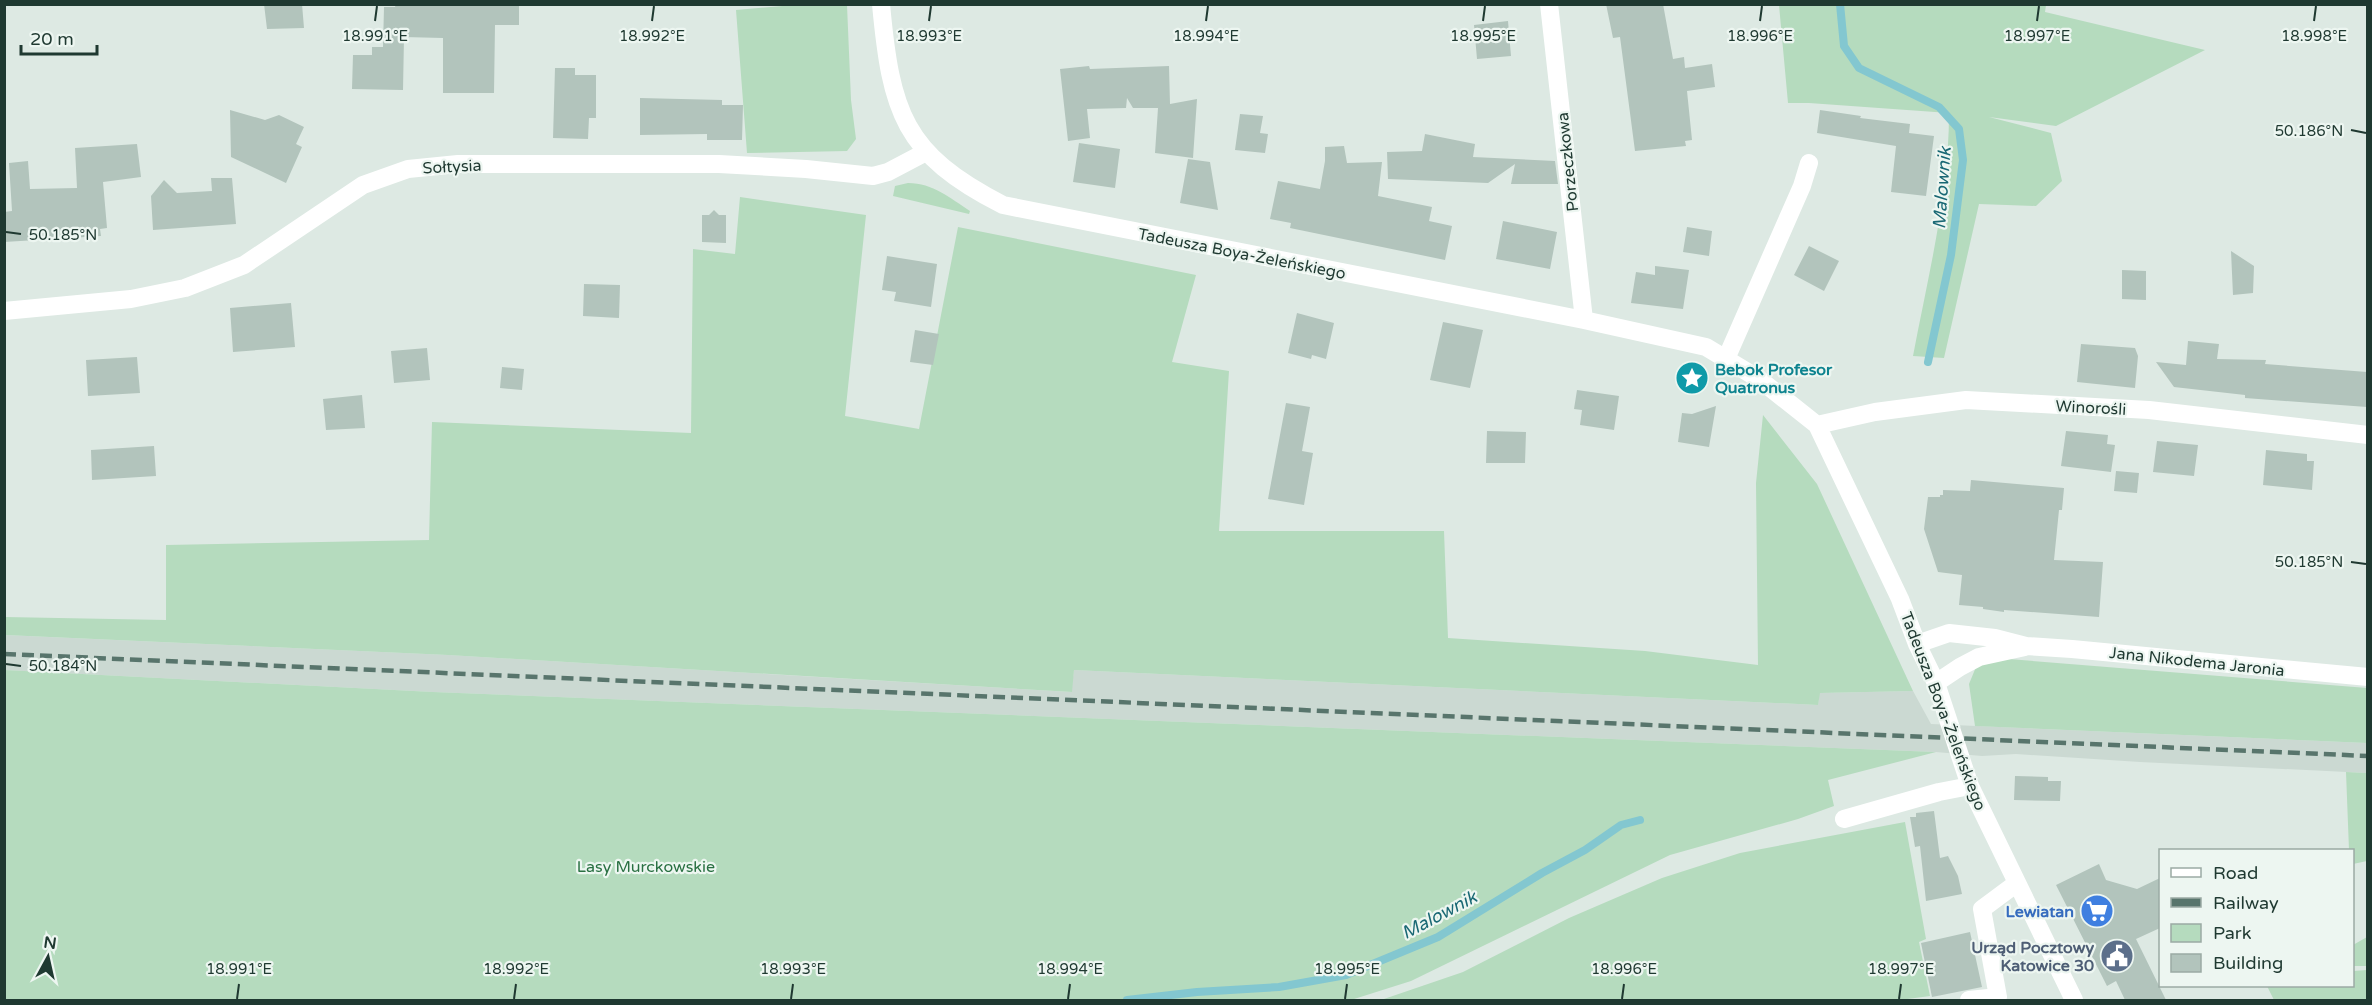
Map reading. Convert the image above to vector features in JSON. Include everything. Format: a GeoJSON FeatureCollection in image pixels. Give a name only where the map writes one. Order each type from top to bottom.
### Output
{"type":"FeatureCollection","features":[{"type":"Feature","properties":{"kind":"street","name":"Tadeusza Boya-Żeleńskiego"},"geometry":{"type":"LineString","coordinates":[[881,4],[889,76],[896,100],[916,139],[948,173],[968,188],[1003,206],[1584,320],[1706,347],[1759,379],[1816,425],[1900,599],[1917,644],[1936,684],[1970,786],[2074,1000]]}},
{"type":"Feature","properties":{"kind":"street","name":"Porzeczkowa"},"geometry":{"type":"LineString","coordinates":[[1549,4],[1584,320]]}},
{"type":"Feature","properties":{"kind":"street","name":"Sołtysia"},"geometry":{"type":"LineString","coordinates":[[4,311],[131,299],[185,288],[244,265],[363,185],[408,169],[458,164],[719,164],[873,176],[888,172],[926,152]]}},
{"type":"Feature","properties":{"kind":"street"},"geometry":{"type":"LineString","coordinates":[[1726,359],[1802,186],[1809,162]]}},
{"type":"Feature","properties":{"kind":"street","name":"Winorośli"},"geometry":{"type":"LineString","coordinates":[[1816,425],[1875,412],[1966,400],[2149,410],[2367,435]]}},
{"type":"Feature","properties":{"kind":"street","name":"Jana Nikodema Jaronia"},"geometry":{"type":"LineString","coordinates":[[1917,644],[1949,633],[1995,638],[2026,646],[2367,677]]}},
{"type":"Feature","properties":{"kind":"street","name":"Jana Nikodema Jaronia"},"geometry":{"type":"LineString","coordinates":[[1936,684],[1979,657],[2026,646]]}},
{"type":"Feature","properties":{"kind":"street"},"geometry":{"type":"LineString","coordinates":[[1844,819],[1939,792],[1970,786]]}},
{"type":"Feature","properties":{"kind":"street"},"geometry":{"type":"LineString","coordinates":[[1969,1000],[1998,997],[1982,909],[2018,884]]}},
{"type":"Feature","properties":{"kind":"shaded area"},"geometry":{"type":"Polygon","coordinates":[[[4,635],[448,655],[1071,692],[1074,670],[1818,705],[1819,693],[1913,691],[1931,724],[2367,743],[2367,773],[2016,754],[1982,756],[1936,752],[433,692],[5,670],[4,635]]]}},
{"type":"Feature","properties":{"kind":"green space"},"geometry":{"type":"Polygon","coordinates":[[[794,5],[847,5],[851,100],[856,139],[847,151],[747,153],[736,10],[794,5]]]}},
{"type":"Feature","properties":{"kind":"green space"},"geometry":{"type":"Polygon","coordinates":[[[1779,5],[2046,5],[2045,12],[2205,50],[2056,126],[1989,117],[2051,133],[2062,181],[2036,206],[1979,204],[1944,358],[1913,356],[1942,205],[1949,113],[1788,103],[1779,5]]]}},
{"type":"Feature","properties":{"kind":"green space"},"geometry":{"type":"Polygon","coordinates":[[[908,183],[941,192],[970,211],[969,214],[893,196],[895,186],[908,183]]]}},
{"type":"Feature","properties":{"kind":"green space"},"geometry":{"type":"Polygon","coordinates":[[[740,197],[866,215],[845,416],[919,429],[958,227],[1196,275],[1172,362],[1229,371],[1219,531],[1444,531],[1448,638],[1645,651],[1758,665],[1756,483],[1763,415],[1817,484],[1913,691],[1820,693],[1818,705],[1074,670],[1072,692],[448,655],[5,635],[5,617],[166,620],[166,545],[429,540],[432,422],[691,433],[693,249],[735,254],[740,197]]]}},
{"type":"Feature","properties":{"kind":"green space"},"geometry":{"type":"Polygon","coordinates":[[[1996,658],[2367,688],[2367,743],[1975,726],[1969,684],[1976,667],[1996,658]]]}},
{"type":"Feature","properties":{"kind":"green space","name":"Lasy Murckowskie"},"geometry":{"type":"Polygon","coordinates":[[[5,670],[433,692],[1936,752],[1828,780],[1834,806],[1798,819],[1670,855],[1411,981],[1351,1000],[5,1000],[5,670]]]}},
{"type":"Feature","properties":{"kind":"green space"},"geometry":{"type":"Polygon","coordinates":[[[2346,772],[2367,773],[2367,861],[2354,864],[2354,849],[2349,849],[2346,772]]]}},
{"type":"Feature","properties":{"kind":"green space"},"geometry":{"type":"Polygon","coordinates":[[[1905,822],[1926,939],[1919,942],[1930,996],[1900,1000],[1381,1000],[1463,972],[1569,918],[1662,878],[1740,853],[1905,822]]]}},
{"type":"Feature","properties":{"kind":"green space"},"geometry":{"type":"Polygon","coordinates":[[[2367,937],[2367,966],[2354,966],[2354,944],[2367,937]]]}},
{"type":"Feature","properties":{"kind":"green space"},"geometry":{"type":"Polygon","coordinates":[[[2367,970],[2367,1000],[2274,1000],[2268,987],[2354,987],[2354,971],[2367,970]]]}},
{"type":"Feature","properties":{"kind":"building"},"geometry":{"type":"Polygon","coordinates":[[[264,4],[302,4],[304,28],[267,29],[264,4]]]}},
{"type":"Feature","properties":{"kind":"building"},"geometry":{"type":"Polygon","coordinates":[[[396,4],[519,4],[519,25],[495,25],[494,93],[443,93],[443,38],[404,37],[403,90],[352,89],[353,55],[372,55],[372,47],[383,47],[384,7],[395,7],[396,4]]]}},
{"type":"Feature","properties":{"kind":"building"},"geometry":{"type":"Polygon","coordinates":[[[1606,4],[1663,4],[1673,59],[1684,57],[1685,68],[1712,64],[1715,87],[1687,91],[1692,140],[1685,141],[1686,146],[1635,151],[1620,37],[1613,38],[1606,4]]]}},
{"type":"Feature","properties":{"kind":"building"},"geometry":{"type":"Polygon","coordinates":[[[1508,21],[1511,56],[1477,59],[1474,25],[1508,21]]]}},
{"type":"Feature","properties":{"kind":"building"},"geometry":{"type":"Polygon","coordinates":[[[1089,66],[1090,69],[1169,66],[1170,104],[1197,99],[1193,158],[1155,153],[1158,108],[1133,108],[1127,98],[1126,108],[1087,109],[1090,138],[1068,141],[1060,69],[1089,66]]]}},
{"type":"Feature","properties":{"kind":"building"},"geometry":{"type":"Polygon","coordinates":[[[555,68],[575,68],[575,75],[596,75],[596,118],[589,118],[588,139],[553,138],[555,68]]]}},
{"type":"Feature","properties":{"kind":"building"},"geometry":{"type":"Polygon","coordinates":[[[640,98],[722,100],[722,105],[743,105],[742,140],[707,140],[707,134],[640,135],[640,98]]]}},
{"type":"Feature","properties":{"kind":"building"},"geometry":{"type":"Polygon","coordinates":[[[230,110],[265,120],[279,115],[304,127],[296,144],[302,147],[286,183],[231,157],[230,110]]]}},
{"type":"Feature","properties":{"kind":"building"},"geometry":{"type":"Polygon","coordinates":[[[1820,110],[1910,124],[1909,133],[1934,136],[1926,196],[1891,192],[1896,146],[1817,133],[1820,110]]]}},
{"type":"Feature","properties":{"kind":"building"},"geometry":{"type":"Polygon","coordinates":[[[1240,114],[1263,116],[1260,133],[1268,134],[1265,153],[1235,150],[1240,114]]]}},
{"type":"Feature","properties":{"kind":"building"},"geometry":{"type":"Polygon","coordinates":[[[1425,134],[1475,144],[1473,157],[1555,161],[1558,184],[1511,184],[1515,164],[1488,183],[1388,179],[1387,152],[1422,151],[1425,134]]]}},
{"type":"Feature","properties":{"kind":"building"},"geometry":{"type":"Polygon","coordinates":[[[1079,143],[1120,149],[1115,188],[1073,182],[1079,143]]]}},
{"type":"Feature","properties":{"kind":"building"},"geometry":{"type":"Polygon","coordinates":[[[137,144],[141,177],[103,182],[107,228],[100,229],[101,236],[4,242],[4,212],[12,211],[9,163],[28,161],[30,189],[77,188],[75,148],[137,144]]]}},
{"type":"Feature","properties":{"kind":"building"},"geometry":{"type":"Polygon","coordinates":[[[1344,146],[1347,163],[1382,162],[1378,196],[1432,207],[1429,221],[1452,226],[1445,260],[1290,228],[1291,223],[1270,219],[1278,181],[1320,189],[1325,147],[1344,146]]]}},
{"type":"Feature","properties":{"kind":"building"},"geometry":{"type":"Polygon","coordinates":[[[1188,159],[1210,162],[1218,210],[1180,203],[1188,159]]]}},
{"type":"Feature","properties":{"kind":"building"},"geometry":{"type":"Polygon","coordinates":[[[211,178],[232,178],[236,224],[153,230],[151,196],[164,180],[177,193],[212,191],[211,178]]]}},
{"type":"Feature","properties":{"kind":"building"},"geometry":{"type":"Polygon","coordinates":[[[714,210],[719,215],[726,215],[726,243],[702,242],[702,215],[709,215],[714,210]]]}},
{"type":"Feature","properties":{"kind":"building"},"geometry":{"type":"Polygon","coordinates":[[[1503,221],[1557,232],[1550,269],[1496,259],[1503,221]]]}},
{"type":"Feature","properties":{"kind":"building"},"geometry":{"type":"Polygon","coordinates":[[[1687,227],[1712,231],[1709,256],[1683,252],[1687,227]]]}},
{"type":"Feature","properties":{"kind":"building"},"geometry":{"type":"Polygon","coordinates":[[[1809,246],[1839,261],[1824,291],[1794,275],[1809,246]]]}},
{"type":"Feature","properties":{"kind":"building"},"geometry":{"type":"Polygon","coordinates":[[[2231,251],[2254,266],[2253,293],[2233,295],[2231,251]]]}},
{"type":"Feature","properties":{"kind":"building"},"geometry":{"type":"Polygon","coordinates":[[[887,256],[937,264],[931,307],[894,301],[896,292],[882,290],[887,256]]]}},
{"type":"Feature","properties":{"kind":"building"},"geometry":{"type":"Polygon","coordinates":[[[1655,266],[1689,270],[1683,309],[1631,303],[1636,272],[1655,275],[1655,266]]]}},
{"type":"Feature","properties":{"kind":"building"},"geometry":{"type":"Polygon","coordinates":[[[2122,270],[2146,271],[2146,300],[2122,299],[2122,270]]]}},
{"type":"Feature","properties":{"kind":"building"},"geometry":{"type":"Polygon","coordinates":[[[584,284],[620,285],[619,318],[583,316],[584,284]]]}},
{"type":"Feature","properties":{"kind":"building"},"geometry":{"type":"Polygon","coordinates":[[[291,303],[295,347],[233,352],[230,308],[291,303]]]}},
{"type":"Feature","properties":{"kind":"building"},"geometry":{"type":"Polygon","coordinates":[[[1297,313],[1334,323],[1326,359],[1312,355],[1311,359],[1288,353],[1297,313]]]}},
{"type":"Feature","properties":{"kind":"building"},"geometry":{"type":"Polygon","coordinates":[[[1443,322],[1483,330],[1470,388],[1430,380],[1443,322]]]}},
{"type":"Feature","properties":{"kind":"building"},"geometry":{"type":"Polygon","coordinates":[[[915,330],[939,334],[933,365],[910,362],[915,330]]]}},
{"type":"Feature","properties":{"kind":"building"},"geometry":{"type":"Polygon","coordinates":[[[2188,341],[2219,344],[2217,359],[2266,360],[2265,364],[2367,372],[2367,407],[2245,398],[2245,395],[2174,387],[2156,362],[2186,365],[2188,341]]]}},
{"type":"Feature","properties":{"kind":"building"},"geometry":{"type":"Polygon","coordinates":[[[2081,344],[2135,348],[2138,356],[2135,388],[2077,382],[2081,344]]]}},
{"type":"Feature","properties":{"kind":"building"},"geometry":{"type":"Polygon","coordinates":[[[427,348],[430,380],[394,383],[391,351],[427,348]]]}},
{"type":"Feature","properties":{"kind":"building"},"geometry":{"type":"Polygon","coordinates":[[[137,357],[140,393],[88,396],[86,360],[137,357]]]}},
{"type":"Feature","properties":{"kind":"building"},"geometry":{"type":"Polygon","coordinates":[[[502,367],[524,369],[522,390],[500,388],[502,367]]]}},
{"type":"Feature","properties":{"kind":"building"},"geometry":{"type":"Polygon","coordinates":[[[1577,390],[1619,396],[1614,430],[1580,425],[1582,410],[1574,409],[1577,390]]]}},
{"type":"Feature","properties":{"kind":"building"},"geometry":{"type":"Polygon","coordinates":[[[362,395],[365,428],[326,430],[323,399],[362,395]]]}},
{"type":"Feature","properties":{"kind":"building"},"geometry":{"type":"Polygon","coordinates":[[[1286,403],[1310,407],[1302,451],[1313,453],[1304,505],[1268,499],[1286,403]]]}},
{"type":"Feature","properties":{"kind":"building"},"geometry":{"type":"Polygon","coordinates":[[[1716,406],[1709,447],[1678,442],[1682,413],[1692,414],[1716,406]]]}},
{"type":"Feature","properties":{"kind":"building"},"geometry":{"type":"Polygon","coordinates":[[[1487,431],[1526,432],[1525,463],[1486,463],[1487,431]]]}},
{"type":"Feature","properties":{"kind":"building"},"geometry":{"type":"Polygon","coordinates":[[[2066,431],[2108,435],[2107,444],[2115,445],[2111,472],[2061,466],[2066,431]]]}},
{"type":"Feature","properties":{"kind":"building"},"geometry":{"type":"Polygon","coordinates":[[[2157,441],[2198,445],[2194,476],[2153,472],[2157,441]]]}},
{"type":"Feature","properties":{"kind":"building"},"geometry":{"type":"Polygon","coordinates":[[[154,446],[156,476],[92,480],[91,450],[154,446]]]}},
{"type":"Feature","properties":{"kind":"building"},"geometry":{"type":"Polygon","coordinates":[[[2266,450],[2307,454],[2307,461],[2314,461],[2312,490],[2263,485],[2266,450]]]}},
{"type":"Feature","properties":{"kind":"building"},"geometry":{"type":"Polygon","coordinates":[[[2116,471],[2139,473],[2137,493],[2114,491],[2116,471]]]}},
{"type":"Feature","properties":{"kind":"building"},"geometry":{"type":"Polygon","coordinates":[[[1971,480],[2064,488],[2062,510],[2059,510],[2054,560],[2103,562],[2099,617],[2004,610],[2004,612],[1959,605],[1962,575],[1938,572],[1924,529],[1928,497],[1940,497],[1943,495],[1943,490],[1970,491],[1971,480]]]}},
{"type":"Feature","properties":{"kind":"building"},"geometry":{"type":"Polygon","coordinates":[[[2015,776],[2048,777],[2048,781],[2061,781],[2060,801],[2014,800],[2015,776]]]}},
{"type":"Feature","properties":{"kind":"building"},"geometry":{"type":"Polygon","coordinates":[[[1934,811],[1940,858],[1948,856],[1958,876],[1962,894],[1926,901],[1920,846],[1915,847],[1910,817],[1916,817],[1916,813],[1934,811]]]}},
{"type":"Feature","properties":{"kind":"building"},"geometry":{"type":"Polygon","coordinates":[[[2099,864],[2106,880],[2137,889],[2159,878],[2159,928],[2136,939],[2166,1000],[2125,1000],[2116,981],[2107,986],[2056,885],[2099,864]]]}},
{"type":"Feature","properties":{"kind":"building"},"geometry":{"type":"Polygon","coordinates":[[[1970,932],[1982,987],[1932,997],[1921,943],[1970,932]]]}},
{"type":"Feature","properties":{"kind":"waterway","name":"Malownik"},"geometry":{"type":"LineString","coordinates":[[1840,4],[1844,46],[1859,68],[1939,107],[1959,129],[1963,160],[1951,255],[1928,362]]}},
{"type":"Feature","properties":{"kind":"waterway","name":"Malownik"},"geometry":{"type":"LineString","coordinates":[[1127,1000],[1197,992],[1279,987],[1346,975],[1438,937],[1542,873],[1585,850],[1621,825],[1640,820]]}},
{"type":"Feature","properties":{"kind":"railway"},"geometry":{"type":"LineString","coordinates":[[4,654],[2368,756]]}},
{"type":"Feature","properties":{"kind":"place","name":"Bebok Profesor Quatronus"},"geometry":{"type":"Point","coordinates":[1692,378]}},
{"type":"Feature","properties":{"kind":"place","name":"Lewiatan"},"geometry":{"type":"Point","coordinates":[2097,911]}},
{"type":"Feature","properties":{"kind":"place","name":"Urząd Pocztowy Katowice 30"},"geometry":{"type":"Point","coordinates":[2117,956]}}]}
